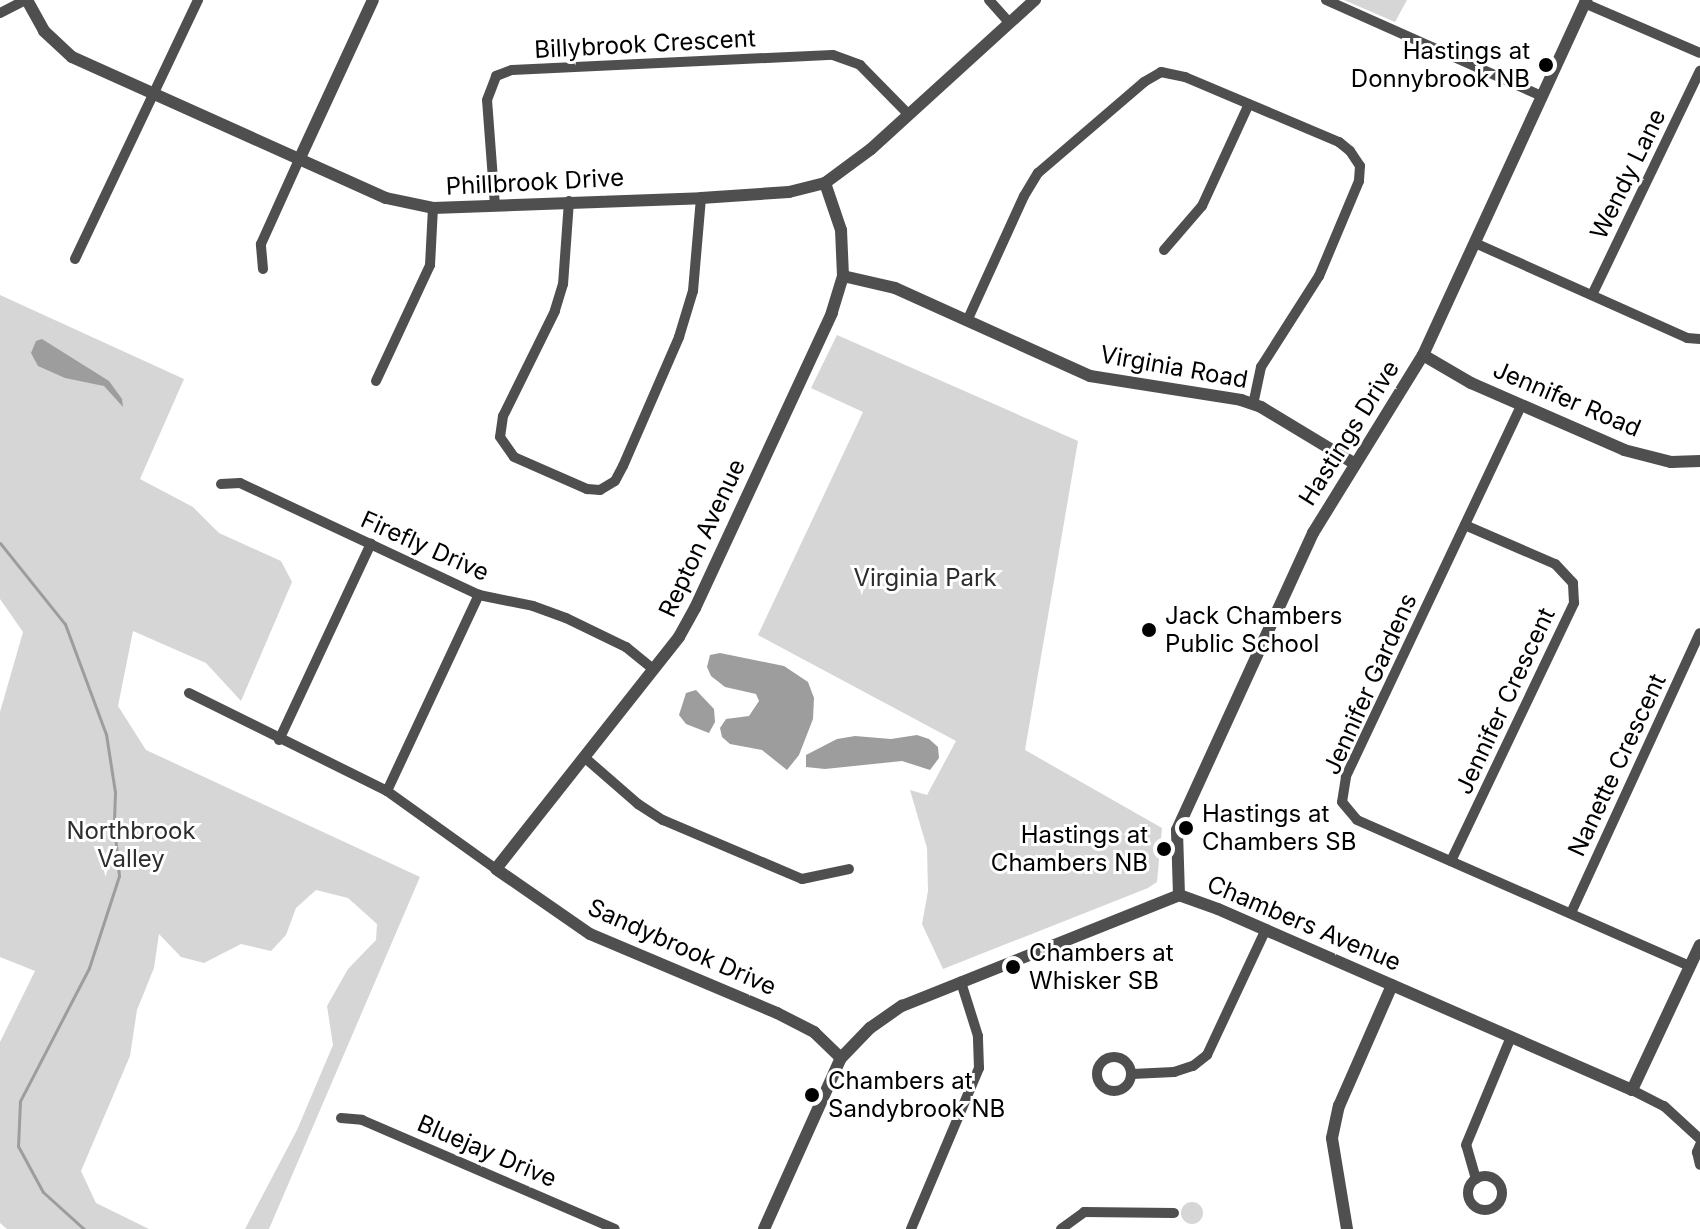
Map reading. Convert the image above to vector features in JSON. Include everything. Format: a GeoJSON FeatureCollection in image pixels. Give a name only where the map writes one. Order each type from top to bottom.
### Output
{"type":"FeatureCollection","features":[{"type":"Feature","properties":{"kind":"street"},"geometry":{"type":"LineString","coordinates":[[0,13],[27,0]]}},
{"type":"Feature","properties":{"kind":"street","name":"Phillbrook Drive"},"geometry":{"type":"LineString","coordinates":[[27,0],[39,23],[59,47],[153,94],[386,198],[433,208],[701,198],[789,192],[825,183],[844,172],[1035,0]]}},
{"type":"Feature","properties":{"kind":"street"},"geometry":{"type":"LineString","coordinates":[[75,259],[198,0]]}},
{"type":"Feature","properties":{"kind":"street"},"geometry":{"type":"LineString","coordinates":[[263,269],[261,244],[373,0]]}},
{"type":"Feature","properties":{"kind":"street"},"geometry":{"type":"LineString","coordinates":[[989,0],[1009,22]]}},
{"type":"Feature","properties":{"kind":"street"},"geometry":{"type":"LineString","coordinates":[[1326,0],[1542,96]]}},
{"type":"Feature","properties":{"kind":"street"},"geometry":{"type":"LineString","coordinates":[[1585,2],[1700,53]]}},
{"type":"Feature","properties":{"kind":"street","name":"Hastings Drive"},"geometry":{"type":"LineString","coordinates":[[1179,895],[1177,830],[1313,533],[1423,355],[1585,2]]}},
{"type":"Feature","properties":{"kind":"street","name":"Billybrook Crescent"},"geometry":{"type":"LineString","coordinates":[[495,206],[487,100],[496,76],[512,70],[833,55],[860,65],[907,113]]}},
{"type":"Feature","properties":{"kind":"street","name":"Wendy Lane"},"geometry":{"type":"LineString","coordinates":[[1592,295],[1700,71]]}},
{"type":"Feature","properties":{"kind":"street"},"geometry":{"type":"LineString","coordinates":[[967,321],[1024,196],[1038,173],[1144,82],[1161,72],[1185,77],[1339,142],[1360,166],[1359,181],[1319,276],[1261,367],[1253,404]]}},
{"type":"Feature","properties":{"kind":"street"},"geometry":{"type":"LineString","coordinates":[[1164,250],[1202,206],[1249,104]]}},
{"type":"Feature","properties":{"kind":"street","name":"Repton Avenue"},"geometry":{"type":"LineString","coordinates":[[496,869],[679,637],[695,608],[832,313],[843,276],[841,230],[825,183]]}},
{"type":"Feature","properties":{"kind":"street"},"geometry":{"type":"LineString","coordinates":[[569,201],[563,284],[555,311],[503,416],[500,437],[514,457],[587,489],[600,490],[615,481],[623,466],[679,337],[693,291],[701,198]]}},
{"type":"Feature","properties":{"kind":"street"},"geometry":{"type":"LineString","coordinates":[[376,381],[430,265],[433,208]]}},
{"type":"Feature","properties":{"kind":"street"},"geometry":{"type":"LineString","coordinates":[[1475,243],[1687,338],[1700,339]]}},
{"type":"Feature","properties":{"kind":"street","name":"Virginia Road"},"geometry":{"type":"LineString","coordinates":[[843,276],[895,288],[1090,376],[1253,404],[1355,464]]}},
{"type":"Feature","properties":{"kind":"street","name":"Jennifer Road"},"geometry":{"type":"LineString","coordinates":[[1423,355],[1521,406],[1624,450],[1671,462],[1700,461]]}},
{"type":"Feature","properties":{"kind":"street","name":"Jennifer Gardens"},"geometry":{"type":"LineString","coordinates":[[1521,406],[1346,777],[1342,802],[1357,820],[1690,966]]}},
{"type":"Feature","properties":{"kind":"street","name":"Firefly Drive"},"geometry":{"type":"LineString","coordinates":[[221,484],[240,483],[479,595],[533,606],[566,618],[626,647],[653,669]]}},
{"type":"Feature","properties":{"kind":"street","name":"Jennifer Crescent"},"geometry":{"type":"LineString","coordinates":[[1451,861],[1574,603],[1573,583],[1555,564],[1465,525]]}},
{"type":"Feature","properties":{"kind":"street"},"geometry":{"type":"LineString","coordinates":[[279,740],[371,544]]}},
{"type":"Feature","properties":{"kind":"street"},"geometry":{"type":"LineString","coordinates":[[387,791],[479,595]]}},
{"type":"Feature","properties":{"kind":"street","name":"Nanette Crescent"},"geometry":{"type":"LineString","coordinates":[[1571,913],[1700,633]]}},
{"type":"Feature","properties":{"kind":"street","name":"Sandybrook Drive"},"geometry":{"type":"LineString","coordinates":[[189,693],[387,791],[590,934],[814,1032],[841,1058]]}},
{"type":"Feature","properties":{"kind":"street"},"geometry":{"type":"LineString","coordinates":[[584,757],[638,804],[663,820],[802,879],[849,869]]}},
{"type":"Feature","properties":{"kind":"street","name":"Chambers Avenue"},"geometry":{"type":"LineString","coordinates":[[764,1229],[841,1058],[870,1028],[902,1006],[1179,895],[1266,929],[1664,1106],[1700,1142],[1697,1152],[1700,1165]]}},
{"type":"Feature","properties":{"kind":"street"},"geometry":{"type":"LineString","coordinates":[[1132,1074],[1174,1072],[1193,1066],[1207,1055],[1266,929]]}},
{"type":"Feature","properties":{"kind":"street"},"geometry":{"type":"LineString","coordinates":[[1632,1090],[1700,945]]}},
{"type":"Feature","properties":{"kind":"street"},"geometry":{"type":"LineString","coordinates":[[911,1229],[979,1068],[978,1036],[961,982]]}},
{"type":"Feature","properties":{"kind":"street"},"geometry":{"type":"LineString","coordinates":[[1347,1229],[1332,1138],[1339,1106],[1392,985]]}},
{"type":"Feature","properties":{"kind":"street"},"geometry":{"type":"LineString","coordinates":[[1476,1179],[1466,1145],[1511,1037]]}},
{"type":"Feature","properties":{"kind":"street","name":"Bluejay Drive"},"geometry":{"type":"LineString","coordinates":[[341,1118],[362,1120],[615,1229]]}},
{"type":"Feature","properties":{"kind":"street"},"geometry":{"type":"LineString","coordinates":[[1061,1229],[1084,1212],[1174,1213]]}},
{"type":"Feature","properties":{"kind":"green space"},"geometry":{"type":"Polygon","coordinates":[[[1344,0],[1407,0],[1395,22],[1344,0]]]}},
{"type":"Feature","properties":{"kind":"green space","name":"Northbrook Valley"},"geometry":{"type":"Polygon","coordinates":[[[0,295],[184,379],[140,479],[193,507],[219,533],[281,561],[292,582],[241,701],[206,663],[133,631],[118,706],[146,750],[420,877],[269,1229],[245,1229],[297,1130],[333,1045],[327,1006],[348,969],[376,940],[377,924],[348,898],[316,890],[296,908],[286,935],[271,951],[241,944],[204,963],[181,957],[159,934],[154,968],[137,1010],[130,1056],[81,1171],[96,1203],[149,1229],[7,1229],[0,1223],[0,1042],[35,971],[0,957],[0,712],[23,632],[0,599],[0,295]]]}},
{"type":"Feature","properties":{"kind":"green space","name":"Virginia Park"},"geometry":{"type":"Polygon","coordinates":[[[837,335],[1078,441],[1025,750],[1162,828],[1157,882],[1148,888],[943,969],[922,924],[928,891],[927,848],[910,790],[927,795],[956,741],[758,635],[863,412],[811,388],[837,335]]]}},
{"type":"Feature","properties":{"kind":"green space"},"geometry":{"type":"Polygon","coordinates":[[[1192,1202],[1200,1205],[1203,1213],[1200,1221],[1192,1224],[1184,1221],[1181,1213],[1184,1205],[1192,1202]]]}},
{"type":"Feature","properties":{"kind":"shaded area"},"geometry":{"type":"Polygon","coordinates":[[[42,339],[109,381],[122,399],[123,407],[104,386],[65,378],[38,366],[31,353],[36,341],[42,339]]]}},
{"type":"Feature","properties":{"kind":"shaded area"},"geometry":{"type":"Polygon","coordinates":[[[720,653],[784,666],[808,682],[814,698],[813,719],[799,755],[787,770],[762,750],[730,744],[722,737],[720,728],[726,719],[749,716],[759,701],[756,694],[725,687],[711,676],[707,667],[710,655],[720,653]]]}},
{"type":"Feature","properties":{"kind":"shaded area"},"geometry":{"type":"Polygon","coordinates":[[[696,690],[714,709],[715,722],[709,733],[686,724],[679,715],[686,693],[696,690]]]}},
{"type":"Feature","properties":{"kind":"shaded area"},"geometry":{"type":"Polygon","coordinates":[[[917,735],[929,739],[938,747],[939,758],[930,770],[902,761],[825,769],[806,767],[806,755],[837,739],[855,736],[891,739],[917,735]]]}},
{"type":"Feature","properties":{"kind":"waterway"},"geometry":{"type":"LineString","coordinates":[[0,543],[65,624],[106,734],[115,792],[114,824],[119,876],[89,968],[20,1101],[18,1146],[43,1192],[84,1229]]}},
{"type":"Feature","properties":{"kind":"place","name":"Hastings at Donnybrook NB"},"geometry":{"type":"Point","coordinates":[1546,65]}},
{"type":"Feature","properties":{"kind":"place","name":"Jack Chambers Public School"},"geometry":{"type":"Point","coordinates":[1149,630]}},
{"type":"Feature","properties":{"kind":"place","name":"Hastings at Chambers SB"},"geometry":{"type":"Point","coordinates":[1186,828]}},
{"type":"Feature","properties":{"kind":"place","name":"Hastings at Chambers NB"},"geometry":{"type":"Point","coordinates":[1164,849]}},
{"type":"Feature","properties":{"kind":"place","name":"Chambers at Whisker SB"},"geometry":{"type":"Point","coordinates":[1013,967]}},
{"type":"Feature","properties":{"kind":"place","name":"Chambers at Sandybrook NB"},"geometry":{"type":"Point","coordinates":[812,1095]}}]}
